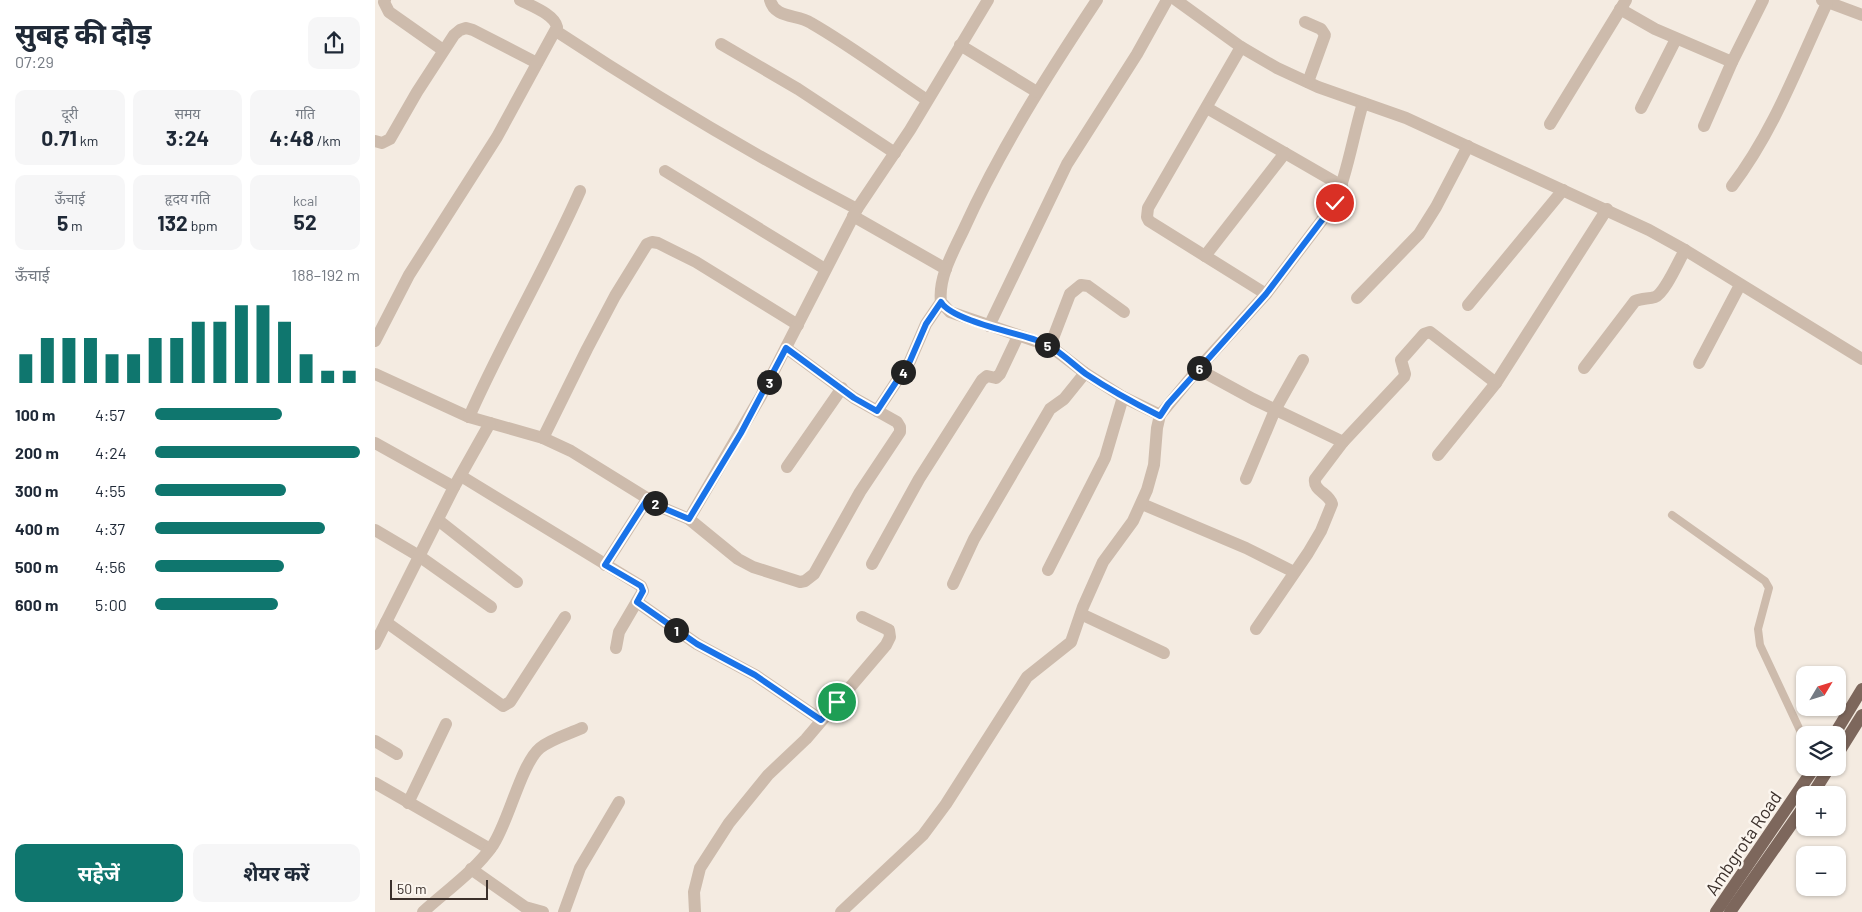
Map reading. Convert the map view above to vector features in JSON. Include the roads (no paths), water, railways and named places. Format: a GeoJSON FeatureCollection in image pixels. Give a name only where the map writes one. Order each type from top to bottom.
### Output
{"type":"FeatureCollection","features":[{"type":"Feature","properties":{"kind":"main road"},"geometry":{"type":"LineString","coordinates":[[1840,726],[1862,690]]}},
{"type":"Feature","properties":{"kind":"main road"},"geometry":{"type":"LineString","coordinates":[[1846,741],[1862,715]]}},
{"type":"Feature","properties":{"kind":"main road","name":"Ambgrota Road"},"geometry":{"type":"LineString","coordinates":[[1716,912],[1809,776]]}},
{"type":"Feature","properties":{"kind":"main road"},"geometry":{"type":"LineString","coordinates":[[1730,912],[1796,818]]}},
{"type":"Feature","properties":{"kind":"street"},"geometry":{"type":"LineString","coordinates":[[385,0],[384,2],[389,12],[443,50]]}},
{"type":"Feature","properties":{"kind":"street"},"geometry":{"type":"LineString","coordinates":[[375,341],[409,275],[497,138],[556,31],[557,24],[555,21],[520,0]]}},
{"type":"Feature","properties":{"kind":"street"},"geometry":{"type":"LineString","coordinates":[[770,0],[776,11],[785,16],[810,22],[927,100]]}},
{"type":"Feature","properties":{"kind":"street"},"geometry":{"type":"LineString","coordinates":[[689,519],[741,433],[855,213],[895,152],[988,0]]}},
{"type":"Feature","properties":{"kind":"street"},"geometry":{"type":"LineString","coordinates":[[877,411],[910,361],[926,324],[941,302],[946,269],[996,162],[1037,92],[1097,0]]}},
{"type":"Feature","properties":{"kind":"street"},"geometry":{"type":"LineString","coordinates":[[989,326],[1067,164],[1133,62],[1167,0]]}},
{"type":"Feature","properties":{"kind":"street"},"geometry":{"type":"LineString","coordinates":[[1176,0],[1241,47],[1277,68],[1308,82],[1406,118],[1607,209],[1685,250],[1862,359]]}},
{"type":"Feature","properties":{"kind":"street"},"geometry":{"type":"LineString","coordinates":[[1704,126],[1732,62],[1763,0]]}},
{"type":"Feature","properties":{"kind":"street"},"geometry":{"type":"LineString","coordinates":[[1732,186],[1764,139],[1824,1],[1862,15]]}},
{"type":"Feature","properties":{"kind":"street"},"geometry":{"type":"LineString","coordinates":[[1550,124],[1623,5],[1676,39],[1732,62]]}},
{"type":"Feature","properties":{"kind":"street"},"geometry":{"type":"LineString","coordinates":[[1305,22],[1321,29],[1325,35],[1308,82]]}},
{"type":"Feature","properties":{"kind":"street"},"geometry":{"type":"LineString","coordinates":[[375,141],[383,144],[390,139],[443,50],[454,34],[460,30],[466,28],[537,63]]}},
{"type":"Feature","properties":{"kind":"street"},"geometry":{"type":"LineString","coordinates":[[556,31],[681,110],[803,181],[946,269]]}},
{"type":"Feature","properties":{"kind":"street"},"geometry":{"type":"LineString","coordinates":[[1641,108],[1676,39]]}},
{"type":"Feature","properties":{"kind":"street"},"geometry":{"type":"LineString","coordinates":[[721,44],[798,89],[895,152]]}},
{"type":"Feature","properties":{"kind":"street"},"geometry":{"type":"LineString","coordinates":[[960,45],[1037,92]]}},
{"type":"Feature","properties":{"kind":"street"},"geometry":{"type":"LineString","coordinates":[[1241,47],[1147,213],[1149,221],[1266,294]]}},
{"type":"Feature","properties":{"kind":"street"},"geometry":{"type":"LineString","coordinates":[[841,912],[891,867],[934,821],[1022,683],[1039,666],[1071,642],[1103,562],[1133,521],[1142,504],[1153,465],[1160,416],[1198,369],[1266,294],[1335,203],[1342,186],[1353,136],[1363,103]]}},
{"type":"Feature","properties":{"kind":"street"},"geometry":{"type":"LineString","coordinates":[[1207,108],[1342,186]]}},
{"type":"Feature","properties":{"kind":"street"},"geometry":{"type":"LineString","coordinates":[[1357,298],[1419,234],[1436,207],[1468,146]]}},
{"type":"Feature","properties":{"kind":"street"},"geometry":{"type":"LineString","coordinates":[[1205,256],[1285,153]]}},
{"type":"Feature","properties":{"kind":"street"},"geometry":{"type":"LineString","coordinates":[[665,172],[825,269]]}},
{"type":"Feature","properties":{"kind":"street"},"geometry":{"type":"LineString","coordinates":[[1468,305],[1563,190]]}},
{"type":"Feature","properties":{"kind":"street"},"geometry":{"type":"LineString","coordinates":[[469,418],[500,351],[555,246],[581,191]]}},
{"type":"Feature","properties":{"kind":"street"},"geometry":{"type":"LineString","coordinates":[[1439,455],[1496,383],[1607,209]]}},
{"type":"Feature","properties":{"kind":"street"},"geometry":{"type":"LineString","coordinates":[[543,438],[591,341],[647,244],[652,242],[658,243],[695,262],[798,325]]}},
{"type":"Feature","properties":{"kind":"street"},"geometry":{"type":"LineString","coordinates":[[1584,368],[1635,301],[1642,298],[1656,297],[1685,250]]}},
{"type":"Feature","properties":{"kind":"street"},"geometry":{"type":"LineString","coordinates":[[1050,346],[1070,294],[1081,285],[1088,286],[1124,312]]}},
{"type":"Feature","properties":{"kind":"street"},"geometry":{"type":"LineString","coordinates":[[1699,363],[1740,285]]}},
{"type":"Feature","properties":{"kind":"street"},"geometry":{"type":"LineString","coordinates":[[941,302],[950,312],[1050,346],[1085,373],[1123,397],[1160,416]]}},
{"type":"Feature","properties":{"kind":"street"},"geometry":{"type":"LineString","coordinates":[[1256,629],[1321,531],[1332,504],[1329,498],[1314,484],[1315,479],[1343,442],[1404,377],[1405,374],[1401,360],[1427,332],[1496,383]]}},
{"type":"Feature","properties":{"kind":"street"},"geometry":{"type":"LineString","coordinates":[[872,564],[919,479],[981,380],[987,376],[996,378],[1000,374],[1018,336]]}},
{"type":"Feature","properties":{"kind":"street"},"geometry":{"type":"LineString","coordinates":[[375,374],[469,418],[543,438],[571,452],[663,508],[689,519],[738,559],[800,582],[805,581],[814,574],[860,492],[899,432],[900,426],[897,422],[841,388],[786,348]]}},
{"type":"Feature","properties":{"kind":"street"},"geometry":{"type":"LineString","coordinates":[[1246,479],[1275,410],[1303,360]]}},
{"type":"Feature","properties":{"kind":"street"},"geometry":{"type":"LineString","coordinates":[[1198,369],[1275,410],[1343,442]]}},
{"type":"Feature","properties":{"kind":"street"},"geometry":{"type":"LineString","coordinates":[[953,584],[974,539],[1050,409],[1064,399],[1085,373]]}},
{"type":"Feature","properties":{"kind":"street"},"geometry":{"type":"LineString","coordinates":[[787,467],[841,388]]}},
{"type":"Feature","properties":{"kind":"street"},"geometry":{"type":"LineString","coordinates":[[1048,570],[1105,458],[1123,397]]}},
{"type":"Feature","properties":{"kind":"street"},"geometry":{"type":"LineString","coordinates":[[375,644],[458,481],[490,423]]}},
{"type":"Feature","properties":{"kind":"street"},"geometry":{"type":"LineString","coordinates":[[375,443],[458,481],[641,586],[643,591],[619,632],[616,648]]}},
{"type":"Feature","properties":{"kind":"street"},"geometry":{"type":"LineString","coordinates":[[605,565],[648,498]]}},
{"type":"Feature","properties":{"kind":"street"},"geometry":{"type":"LineString","coordinates":[[1142,504],[1246,548],[1294,572]]}},
{"type":"Feature","properties":{"kind":"street"},"geometry":{"type":"LineString","coordinates":[[438,520],[517,582]]}},
{"type":"Feature","properties":{"kind":"street"},"geometry":{"type":"LineString","coordinates":[[375,530],[419,556],[491,607]]}},
{"type":"Feature","properties":{"kind":"street"},"geometry":{"type":"LineString","coordinates":[[637,602],[697,644],[755,675],[821,720]]}},
{"type":"Feature","properties":{"kind":"street"},"geometry":{"type":"LineString","coordinates":[[1081,614],[1164,653]]}},
{"type":"Feature","properties":{"kind":"street"},"geometry":{"type":"LineString","coordinates":[[386,622],[503,706],[510,702],[565,617]]}},
{"type":"Feature","properties":{"kind":"street"},"geometry":{"type":"LineString","coordinates":[[695,912],[693,892],[696,877],[704,858],[758,786],[806,739],[870,665],[891,637],[889,630],[862,617]]}},
{"type":"Feature","properties":{"kind":"street"},"geometry":{"type":"LineString","coordinates":[[408,803],[446,724]]}},
{"type":"Feature","properties":{"kind":"street"},"geometry":{"type":"LineString","coordinates":[[423,912],[471,869],[490,849],[538,750],[582,728]]}},
{"type":"Feature","properties":{"kind":"street"},"geometry":{"type":"LineString","coordinates":[[375,741],[397,754]]}},
{"type":"Feature","properties":{"kind":"street"},"geometry":{"type":"LineString","coordinates":[[375,783],[490,849]]}},
{"type":"Feature","properties":{"kind":"street"},"geometry":{"type":"LineString","coordinates":[[564,912],[580,868],[619,802]]}},
{"type":"Feature","properties":{"kind":"street"},"geometry":{"type":"LineString","coordinates":[[471,869],[525,906],[543,912]]}},
{"type":"Feature","properties":{"kind":"lane"},"geometry":{"type":"LineString","coordinates":[[1672,515],[1765,581],[1769,588],[1758,629],[1760,645],[1798,726]]}}]}
